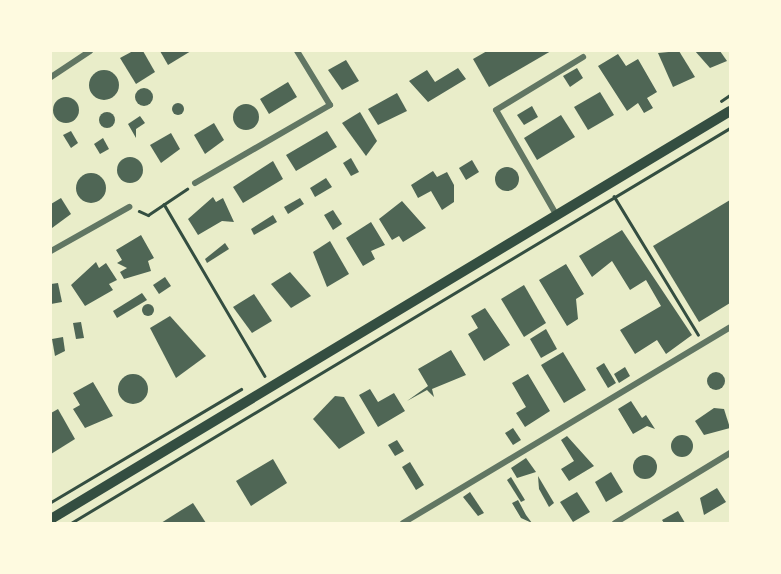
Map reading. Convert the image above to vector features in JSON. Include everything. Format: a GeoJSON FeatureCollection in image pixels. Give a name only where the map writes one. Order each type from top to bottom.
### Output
{"type":"FeatureCollection","features":[{"type":"Feature","properties":{"kind":"main road"},"geometry":{"type":"LineString","coordinates":[[51,519],[730,111]]}},
{"type":"Feature","properties":{"kind":"street"},"geometry":{"type":"LineString","coordinates":[[51,77],[90,51]]}},
{"type":"Feature","properties":{"kind":"street"},"geometry":{"type":"LineString","coordinates":[[195,183],[330,105],[297,51]]}},
{"type":"Feature","properties":{"kind":"street"},"geometry":{"type":"LineString","coordinates":[[556,216],[496,110],[583,57]]}},
{"type":"Feature","properties":{"kind":"street"},"geometry":{"type":"LineString","coordinates":[[51,251],[129,207]]}},
{"type":"Feature","properties":{"kind":"street"},"geometry":{"type":"LineString","coordinates":[[403,523],[730,327]]}},
{"type":"Feature","properties":{"kind":"street"},"geometry":{"type":"LineString","coordinates":[[615,523],[728,455],[730,463]]}},
{"type":"Feature","properties":{"kind":"path"},"geometry":{"type":"LineString","coordinates":[[71,523],[730,128]]}},
{"type":"Feature","properties":{"kind":"path"},"geometry":{"type":"LineString","coordinates":[[129,207],[148,215],[195,183]]}},
{"type":"Feature","properties":{"kind":"path"},"geometry":{"type":"LineString","coordinates":[[607,185],[703,343]]}},
{"type":"Feature","properties":{"kind":"path"},"geometry":{"type":"LineString","coordinates":[[164,204],[279,399]]}},
{"type":"Feature","properties":{"kind":"building"},"geometry":{"type":"Polygon","coordinates":[[[133,51],[143,51],[155,72],[136,84],[120,58],[133,51]]]}},
{"type":"Feature","properties":{"kind":"building"},"geometry":{"type":"Polygon","coordinates":[[[160,51],[191,51],[168,65],[160,51]]]}},
{"type":"Feature","properties":{"kind":"building"},"geometry":{"type":"Polygon","coordinates":[[[487,51],[551,51],[489,87],[473,59],[487,51]]]}},
{"type":"Feature","properties":{"kind":"building"},"geometry":{"type":"Polygon","coordinates":[[[679,51],[695,77],[673,87],[658,53],[679,51]]]}},
{"type":"Feature","properties":{"kind":"building"},"geometry":{"type":"Polygon","coordinates":[[[695,51],[720,51],[727,61],[710,68],[695,51]]]}},
{"type":"Feature","properties":{"kind":"building"},"geometry":{"type":"Polygon","coordinates":[[[618,54],[626,66],[638,59],[657,92],[647,98],[653,108],[644,113],[638,103],[627,111],[598,66],[618,54]]]}},
{"type":"Feature","properties":{"kind":"building"},"geometry":{"type":"Polygon","coordinates":[[[346,60],[359,81],[342,90],[328,70],[346,60]]]}},
{"type":"Feature","properties":{"kind":"building"},"geometry":{"type":"Polygon","coordinates":[[[458,68],[466,79],[428,102],[409,81],[427,70],[435,82],[458,68]]]}},
{"type":"Feature","properties":{"kind":"building"},"geometry":{"type":"Polygon","coordinates":[[[577,68],[583,78],[570,87],[563,76],[577,68]]]}},
{"type":"Feature","properties":{"kind":"building"},"geometry":{"type":"Polygon","coordinates":[[[104,70],[110,71],[118,79],[118,91],[110,99],[104,100],[98,99],[90,91],[89,85],[90,79],[98,71],[104,70]]]}},
{"type":"Feature","properties":{"kind":"building"},"geometry":{"type":"Polygon","coordinates":[[[288,82],[297,97],[269,114],[260,99],[288,82]]]}},
{"type":"Feature","properties":{"kind":"building"},"geometry":{"type":"Polygon","coordinates":[[[140,88],[148,88],[153,97],[151,104],[140,106],[135,101],[135,93],[140,88]]]}},
{"type":"Feature","properties":{"kind":"building"},"geometry":{"type":"Polygon","coordinates":[[[600,92],[614,115],[588,130],[574,107],[600,92]]]}},
{"type":"Feature","properties":{"kind":"building"},"geometry":{"type":"Polygon","coordinates":[[[397,93],[407,111],[378,125],[368,109],[397,93]]]}},
{"type":"Feature","properties":{"kind":"building"},"geometry":{"type":"Polygon","coordinates":[[[66,97],[75,101],[79,110],[75,119],[66,123],[57,119],[53,110],[57,101],[66,97]]]}},
{"type":"Feature","properties":{"kind":"building"},"geometry":{"type":"Polygon","coordinates":[[[178,103],[184,109],[178,115],[172,109],[178,103]]]}},
{"type":"Feature","properties":{"kind":"building"},"geometry":{"type":"Polygon","coordinates":[[[246,104],[255,108],[259,117],[255,126],[246,130],[237,126],[233,117],[237,108],[246,104]]]}},
{"type":"Feature","properties":{"kind":"building"},"geometry":{"type":"Polygon","coordinates":[[[532,106],[538,117],[524,125],[517,115],[532,106]]]}},
{"type":"Feature","properties":{"kind":"building"},"geometry":{"type":"Polygon","coordinates":[[[104,112],[110,112],[115,120],[113,126],[104,128],[99,123],[99,117],[104,112]]]}},
{"type":"Feature","properties":{"kind":"building"},"geometry":{"type":"Polygon","coordinates":[[[360,112],[377,141],[366,156],[342,123],[360,112]]]}},
{"type":"Feature","properties":{"kind":"building"},"geometry":{"type":"Polygon","coordinates":[[[561,115],[575,137],[537,160],[524,138],[561,115]]]}},
{"type":"Feature","properties":{"kind":"building"},"geometry":{"type":"Polygon","coordinates":[[[140,116],[145,123],[136,129],[136,138],[128,124],[140,116]]]}},
{"type":"Feature","properties":{"kind":"building"},"geometry":{"type":"Polygon","coordinates":[[[214,123],[224,140],[205,154],[194,135],[214,123]]]}},
{"type":"Feature","properties":{"kind":"building"},"geometry":{"type":"Polygon","coordinates":[[[71,131],[78,143],[71,148],[63,135],[71,131]]]}},
{"type":"Feature","properties":{"kind":"building"},"geometry":{"type":"Polygon","coordinates":[[[327,131],[337,147],[296,171],[286,155],[327,131]]]}},
{"type":"Feature","properties":{"kind":"building"},"geometry":{"type":"Polygon","coordinates":[[[171,133],[180,149],[161,163],[150,145],[171,133]]]}},
{"type":"Feature","properties":{"kind":"building"},"geometry":{"type":"Polygon","coordinates":[[[103,138],[109,149],[100,154],[94,144],[103,138]]]}},
{"type":"Feature","properties":{"kind":"building"},"geometry":{"type":"Polygon","coordinates":[[[130,157],[139,161],[143,170],[139,179],[130,183],[121,179],[117,170],[121,161],[130,157]]]}},
{"type":"Feature","properties":{"kind":"building"},"geometry":{"type":"Polygon","coordinates":[[[351,158],[359,172],[351,176],[343,163],[351,158]]]}},
{"type":"Feature","properties":{"kind":"building"},"geometry":{"type":"Polygon","coordinates":[[[472,160],[479,172],[466,180],[459,168],[472,160]]]}},
{"type":"Feature","properties":{"kind":"building"},"geometry":{"type":"Polygon","coordinates":[[[273,161],[283,179],[243,203],[233,187],[273,161]]]}},
{"type":"Feature","properties":{"kind":"building"},"geometry":{"type":"Polygon","coordinates":[[[507,167],[518,174],[519,179],[512,190],[507,191],[496,184],[495,179],[502,168],[507,167]]]}},
{"type":"Feature","properties":{"kind":"building"},"geometry":{"type":"Polygon","coordinates":[[[433,171],[437,177],[447,172],[454,185],[454,202],[442,210],[431,191],[418,198],[411,185],[433,171]]]}},
{"type":"Feature","properties":{"kind":"building"},"geometry":{"type":"Polygon","coordinates":[[[91,173],[102,177],[106,188],[102,199],[91,203],[80,199],[76,188],[80,177],[91,173]]]}},
{"type":"Feature","properties":{"kind":"building"},"geometry":{"type":"Polygon","coordinates":[[[326,178],[332,187],[315,197],[310,188],[326,178]]]}},
{"type":"Feature","properties":{"kind":"building"},"geometry":{"type":"Polygon","coordinates":[[[213,197],[216,202],[223,198],[234,222],[222,221],[198,235],[188,219],[213,197]]]}},
{"type":"Feature","properties":{"kind":"building"},"geometry":{"type":"Polygon","coordinates":[[[61,198],[71,214],[52,228],[51,204],[61,198]]]}},
{"type":"Feature","properties":{"kind":"building"},"geometry":{"type":"Polygon","coordinates":[[[300,198],[304,204],[288,214],[284,207],[300,198]]]}},
{"type":"Feature","properties":{"kind":"building"},"geometry":{"type":"Polygon","coordinates":[[[730,200],[730,303],[699,322],[653,246],[730,200]]]}},
{"type":"Feature","properties":{"kind":"building"},"geometry":{"type":"Polygon","coordinates":[[[402,201],[426,228],[403,242],[399,236],[392,240],[379,219],[402,201]]]}},
{"type":"Feature","properties":{"kind":"building"},"geometry":{"type":"Polygon","coordinates":[[[333,210],[342,224],[333,230],[324,215],[333,210]]]}},
{"type":"Feature","properties":{"kind":"building"},"geometry":{"type":"Polygon","coordinates":[[[273,215],[277,222],[254,235],[251,229],[273,215]]]}},
{"type":"Feature","properties":{"kind":"building"},"geometry":{"type":"Polygon","coordinates":[[[371,222],[385,245],[371,251],[375,259],[363,266],[346,238],[371,222]]]}},
{"type":"Feature","properties":{"kind":"building"},"geometry":{"type":"Polygon","coordinates":[[[622,230],[692,335],[666,354],[657,340],[635,354],[620,330],[661,306],[646,280],[630,290],[612,261],[592,277],[579,256],[622,230]]]}},
{"type":"Feature","properties":{"kind":"building"},"geometry":{"type":"Polygon","coordinates":[[[141,235],[154,258],[148,261],[151,271],[124,279],[120,272],[127,268],[117,263],[122,260],[116,250],[141,235]]]}},
{"type":"Feature","properties":{"kind":"building"},"geometry":{"type":"Polygon","coordinates":[[[330,241],[349,274],[327,287],[313,252],[330,241]]]}},
{"type":"Feature","properties":{"kind":"building"},"geometry":{"type":"Polygon","coordinates":[[[225,243],[229,249],[207,263],[205,259],[225,243]]]}},
{"type":"Feature","properties":{"kind":"building"},"geometry":{"type":"Polygon","coordinates":[[[96,262],[99,268],[106,263],[117,280],[109,284],[113,290],[85,306],[71,285],[96,262]]]}},
{"type":"Feature","properties":{"kind":"building"},"geometry":{"type":"Polygon","coordinates":[[[566,264],[584,294],[576,299],[578,319],[567,326],[539,280],[566,264]]]}},
{"type":"Feature","properties":{"kind":"building"},"geometry":{"type":"Polygon","coordinates":[[[290,272],[311,296],[291,308],[271,284],[290,272]]]}},
{"type":"Feature","properties":{"kind":"building"},"geometry":{"type":"Polygon","coordinates":[[[165,277],[171,286],[159,294],[153,285],[165,277]]]}},
{"type":"Feature","properties":{"kind":"building"},"geometry":{"type":"Polygon","coordinates":[[[58,283],[62,302],[51,304],[51,284],[58,283]]]}},
{"type":"Feature","properties":{"kind":"building"},"geometry":{"type":"Polygon","coordinates":[[[524,285],[546,323],[524,337],[501,299],[524,285]]]}},
{"type":"Feature","properties":{"kind":"building"},"geometry":{"type":"Polygon","coordinates":[[[142,293],[147,300],[117,318],[113,311],[142,293]]]}},
{"type":"Feature","properties":{"kind":"building"},"geometry":{"type":"Polygon","coordinates":[[[254,294],[272,321],[252,333],[233,307],[254,294]]]}},
{"type":"Feature","properties":{"kind":"building"},"geometry":{"type":"Polygon","coordinates":[[[148,304],[154,310],[148,316],[142,310],[148,304]]]}},
{"type":"Feature","properties":{"kind":"building"},"geometry":{"type":"Polygon","coordinates":[[[485,308],[510,345],[484,361],[468,334],[478,328],[471,316],[485,308]]]}},
{"type":"Feature","properties":{"kind":"building"},"geometry":{"type":"Polygon","coordinates":[[[170,316],[206,356],[176,378],[150,328],[170,316]]]}},
{"type":"Feature","properties":{"kind":"building"},"geometry":{"type":"Polygon","coordinates":[[[81,322],[84,338],[76,339],[73,323],[81,322]]]}},
{"type":"Feature","properties":{"kind":"building"},"geometry":{"type":"Polygon","coordinates":[[[546,329],[557,349],[541,358],[530,339],[546,329]]]}},
{"type":"Feature","properties":{"kind":"building"},"geometry":{"type":"Polygon","coordinates":[[[63,337],[65,351],[55,356],[52,339],[63,337]]]}},
{"type":"Feature","properties":{"kind":"building"},"geometry":{"type":"Polygon","coordinates":[[[451,350],[466,375],[432,389],[434,397],[427,390],[407,401],[428,386],[418,369],[451,350]]]}},
{"type":"Feature","properties":{"kind":"building"},"geometry":{"type":"Polygon","coordinates":[[[563,352],[586,390],[564,403],[541,365],[563,352]]]}},
{"type":"Feature","properties":{"kind":"building"},"geometry":{"type":"Polygon","coordinates":[[[604,363],[616,383],[608,388],[596,368],[604,363]]]}},
{"type":"Feature","properties":{"kind":"building"},"geometry":{"type":"Polygon","coordinates":[[[625,367],[630,376],[619,383],[614,374],[625,367]]]}},
{"type":"Feature","properties":{"kind":"building"},"geometry":{"type":"Polygon","coordinates":[[[716,372],[722,375],[725,381],[722,387],[716,390],[710,387],[707,381],[710,375],[716,372]]]}},
{"type":"Feature","properties":{"kind":"building"},"geometry":{"type":"Polygon","coordinates":[[[133,374],[144,378],[148,389],[144,400],[133,404],[122,400],[118,389],[122,378],[133,374]]]}},
{"type":"Feature","properties":{"kind":"building"},"geometry":{"type":"Polygon","coordinates":[[[528,374],[550,411],[525,427],[516,413],[526,407],[512,383],[528,374]]]}},
{"type":"Feature","properties":{"kind":"building"},"geometry":{"type":"Polygon","coordinates":[[[93,382],[113,416],[85,428],[73,409],[80,405],[73,393],[93,382]]]}},
{"type":"Feature","properties":{"kind":"building"},"geometry":{"type":"Polygon","coordinates":[[[370,389],[378,402],[394,393],[405,411],[378,427],[359,395],[370,389]]]}},
{"type":"Feature","properties":{"kind":"building"},"geometry":{"type":"Polygon","coordinates":[[[335,396],[344,397],[365,433],[339,449],[313,419],[335,396]]]}},
{"type":"Feature","properties":{"kind":"building"},"geometry":{"type":"Polygon","coordinates":[[[631,401],[642,418],[646,415],[655,429],[647,426],[633,434],[618,409],[631,401]]]}},
{"type":"Feature","properties":{"kind":"building"},"geometry":{"type":"Polygon","coordinates":[[[714,408],[724,409],[730,428],[704,435],[695,421],[714,408]]]}},
{"type":"Feature","properties":{"kind":"building"},"geometry":{"type":"Polygon","coordinates":[[[58,409],[75,439],[51,454],[51,413],[58,409]]]}},
{"type":"Feature","properties":{"kind":"building"},"geometry":{"type":"Polygon","coordinates":[[[513,428],[521,440],[513,445],[505,433],[513,428]]]}},
{"type":"Feature","properties":{"kind":"building"},"geometry":{"type":"Polygon","coordinates":[[[678,435],[686,435],[693,442],[693,450],[686,457],[678,457],[671,450],[671,442],[678,435]]]}},
{"type":"Feature","properties":{"kind":"building"},"geometry":{"type":"Polygon","coordinates":[[[567,436],[594,466],[569,481],[561,469],[574,461],[561,440],[567,436]]]}},
{"type":"Feature","properties":{"kind":"building"},"geometry":{"type":"Polygon","coordinates":[[[397,440],[404,451],[395,456],[388,445],[397,440]]]}},
{"type":"Feature","properties":{"kind":"building"},"geometry":{"type":"Polygon","coordinates":[[[645,455],[656,462],[657,467],[650,478],[645,479],[634,472],[633,467],[640,456],[645,455]]]}},
{"type":"Feature","properties":{"kind":"building"},"geometry":{"type":"Polygon","coordinates":[[[526,458],[536,472],[517,478],[511,468],[526,458]]]}},
{"type":"Feature","properties":{"kind":"building"},"geometry":{"type":"Polygon","coordinates":[[[273,459],[287,483],[251,506],[236,481],[273,459]]]}},
{"type":"Feature","properties":{"kind":"building"},"geometry":{"type":"Polygon","coordinates":[[[410,462],[424,485],[416,490],[402,467],[410,462]]]}},
{"type":"Feature","properties":{"kind":"building"},"geometry":{"type":"Polygon","coordinates":[[[611,472],[623,492],[606,502],[595,482],[611,472]]]}},
{"type":"Feature","properties":{"kind":"building"},"geometry":{"type":"Polygon","coordinates":[[[538,476],[554,503],[549,507],[539,489],[538,476]]]}},
{"type":"Feature","properties":{"kind":"building"},"geometry":{"type":"Polygon","coordinates":[[[511,477],[525,500],[521,502],[507,480],[511,477]]]}},
{"type":"Feature","properties":{"kind":"building"},"geometry":{"type":"Polygon","coordinates":[[[717,488],[726,502],[704,515],[700,498],[717,488]]]}},
{"type":"Feature","properties":{"kind":"building"},"geometry":{"type":"Polygon","coordinates":[[[470,492],[484,513],[478,516],[463,497],[470,492]]]}},
{"type":"Feature","properties":{"kind":"building"},"geometry":{"type":"Polygon","coordinates":[[[577,492],[590,512],[573,522],[560,502],[577,492]]]}},
{"type":"Feature","properties":{"kind":"building"},"geometry":{"type":"Polygon","coordinates":[[[518,500],[532,523],[521,518],[512,503],[518,500]]]}},
{"type":"Feature","properties":{"kind":"building"},"geometry":{"type":"Polygon","coordinates":[[[193,503],[206,523],[161,523],[180,511],[193,503]]]}},
{"type":"Feature","properties":{"kind":"building"},"geometry":{"type":"Polygon","coordinates":[[[678,511],[685,523],[664,523],[662,520],[678,511]]]}}]}
